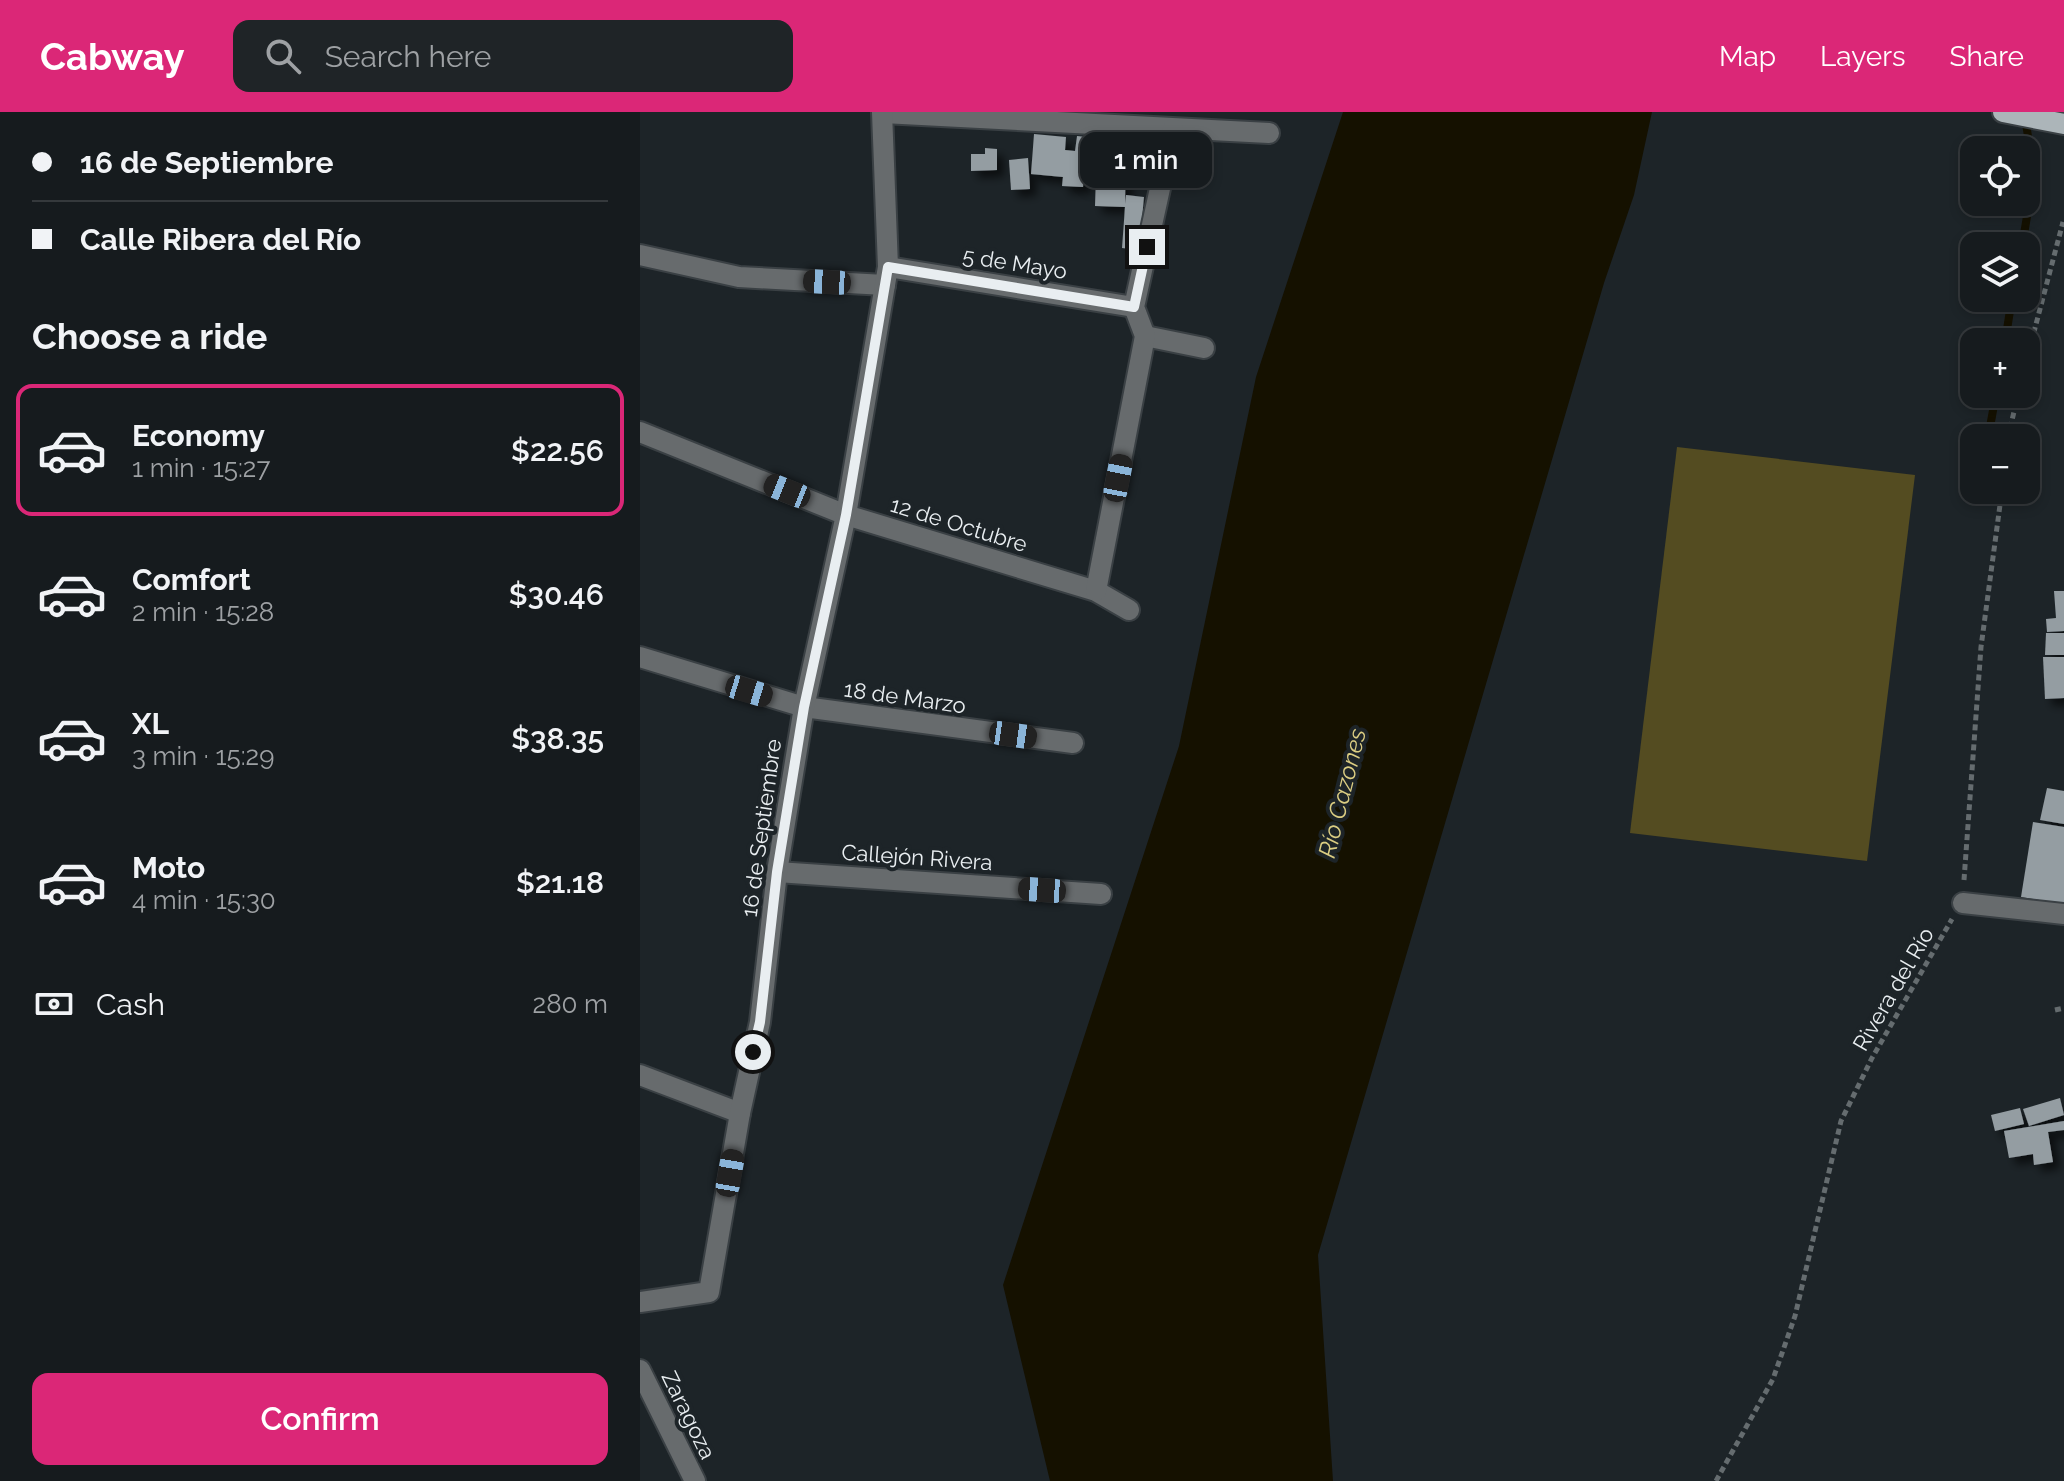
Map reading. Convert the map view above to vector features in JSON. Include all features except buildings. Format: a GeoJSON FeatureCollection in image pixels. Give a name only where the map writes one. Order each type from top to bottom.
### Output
{"type":"FeatureCollection","features":[{"type":"Feature","properties":{"kind":"main road"},"geometry":{"type":"LineString","coordinates":[[2003,112],[2064,124]]}},
{"type":"Feature","properties":{"kind":"street"},"geometry":{"type":"LineString","coordinates":[[882,112],[1269,133]]}},
{"type":"Feature","properties":{"kind":"street","name":"16 de Septiembre"},"geometry":{"type":"LineString","coordinates":[[640,1302],[709,1292],[740,1113],[760,1022],[777,872],[804,707],[846,515],[886,276],[882,112]]}},
{"type":"Feature","properties":{"kind":"street"},"geometry":{"type":"LineString","coordinates":[[1096,591],[1145,336],[1134,307],[1173,129]]}},
{"type":"Feature","properties":{"kind":"street","name":"5 de Mayo"},"geometry":{"type":"LineString","coordinates":[[640,255],[739,277],[886,276],[1134,307]]}},
{"type":"Feature","properties":{"kind":"street"},"geometry":{"type":"LineString","coordinates":[[1145,336],[1204,348]]}},
{"type":"Feature","properties":{"kind":"street","name":"12 de Octubre"},"geometry":{"type":"LineString","coordinates":[[640,432],[846,515],[1096,591],[1129,610]]}},
{"type":"Feature","properties":{"kind":"street","name":"18 de Marzo"},"geometry":{"type":"LineString","coordinates":[[640,657],[804,707],[1073,743]]}},
{"type":"Feature","properties":{"kind":"street","name":"Callejón Rivera"},"geometry":{"type":"LineString","coordinates":[[777,872],[1101,894]]}},
{"type":"Feature","properties":{"kind":"street"},"geometry":{"type":"LineString","coordinates":[[1963,903],[2064,914]]}},
{"type":"Feature","properties":{"kind":"street"},"geometry":{"type":"LineString","coordinates":[[640,1075],[740,1113]]}},
{"type":"Feature","properties":{"kind":"street","name":"Zaragoza"},"geometry":{"type":"LineString","coordinates":[[640,1370],[695,1481]]}},
{"type":"Feature","properties":{"kind":"path"},"geometry":{"type":"LineString","coordinates":[[2035,328],[2063,222]]}},
{"type":"Feature","properties":{"kind":"path","name":"Rivera del Río"},"geometry":{"type":"LineString","coordinates":[[1716,1481],[1773,1379],[1795,1316],[1841,1121],[1880,1045],[1963,903],[1981,647],[2000,504]]}},
{"type":"Feature","properties":{"kind":"path"},"geometry":{"type":"LineString","coordinates":[[2055,1010],[2064,1008]]}},
{"type":"Feature","properties":{"kind":"shaded area"},"geometry":{"type":"Polygon","coordinates":[[[1677,447],[1915,475],[1867,861],[1630,833],[1677,447]]]}},
{"type":"Feature","properties":{"kind":"water","name":"Río Cazones"},"geometry":{"type":"Polygon","coordinates":[[[1343,112],[1652,112],[1634,195],[1604,283],[1318,1255],[1333,1481],[1050,1481],[1003,1285],[1179,746],[1256,377],[1343,112]]]}},
{"type":"Feature","properties":{"kind":"waterway"},"geometry":{"type":"LineString","coordinates":[[2024,232],[2034,175],[2025,117]]}},
{"type":"Feature","properties":{"kind":"waterway"},"geometry":{"type":"LineString","coordinates":[[2007,328],[2010,312]]}},
{"type":"Feature","properties":{"kind":"waterway"},"geometry":{"type":"LineString","coordinates":[[1991,424],[1993,408]]}},
{"type":"Feature","properties":{"kind":"route"},"geometry":{"type":"LineString","coordinates":[[753,1052],[760,1022],[777,872],[804,707],[846,515],[888,267],[1134,307],[1147,247]]}}]}
